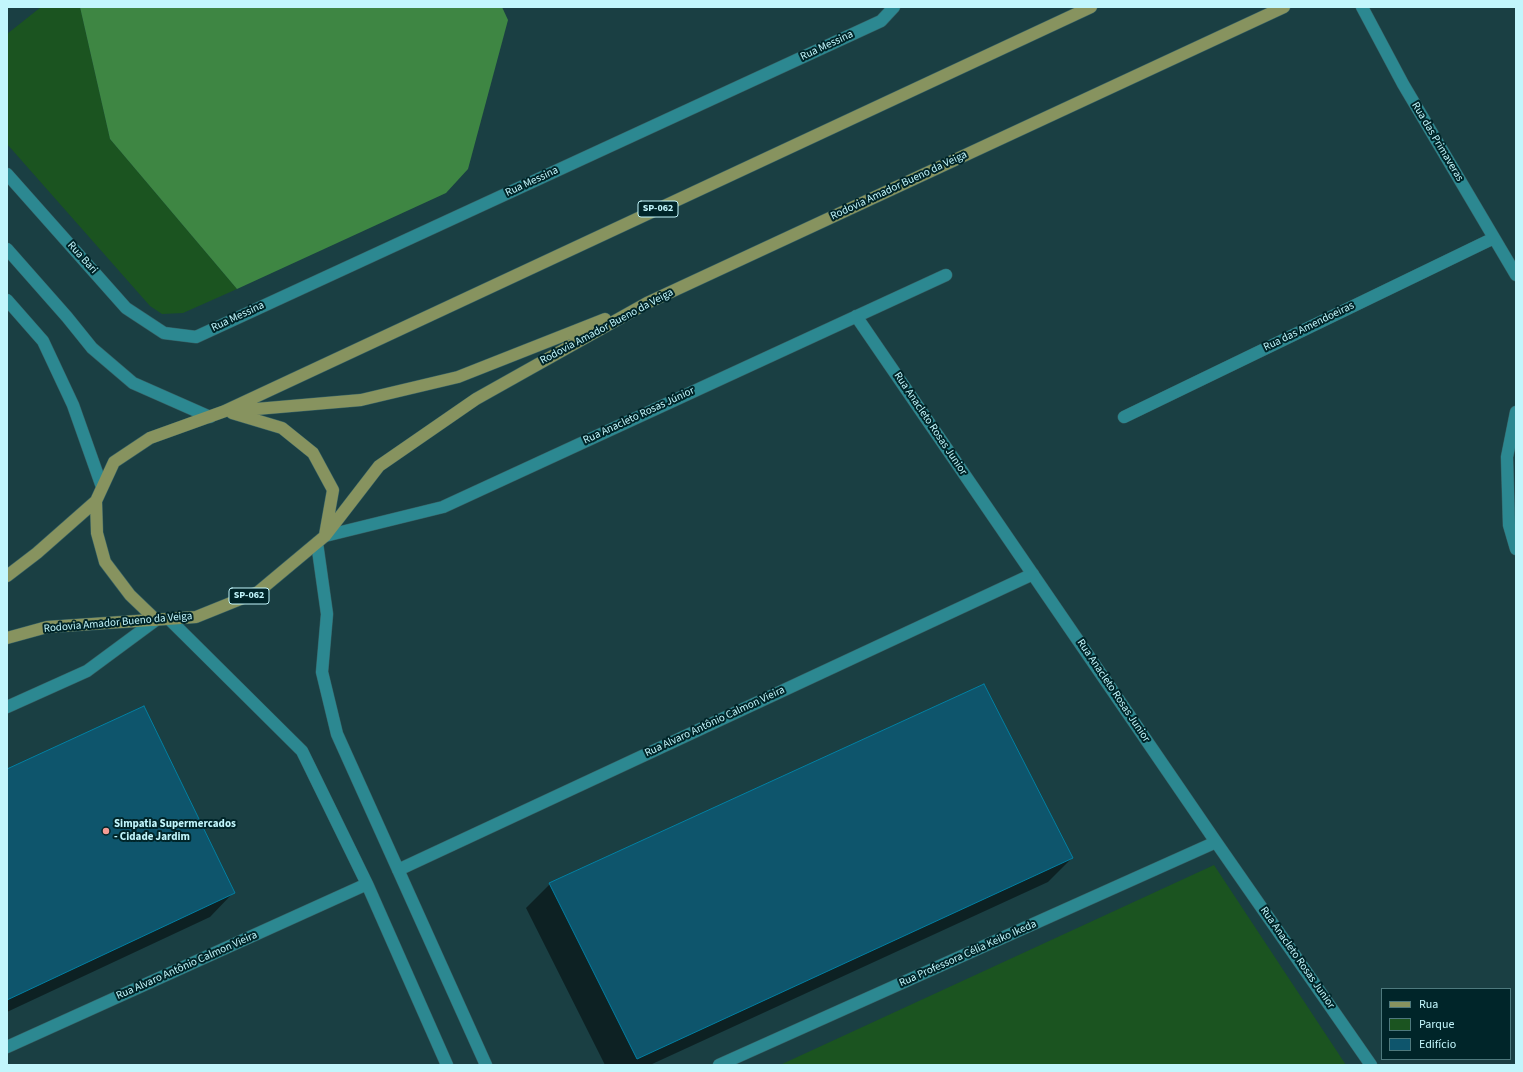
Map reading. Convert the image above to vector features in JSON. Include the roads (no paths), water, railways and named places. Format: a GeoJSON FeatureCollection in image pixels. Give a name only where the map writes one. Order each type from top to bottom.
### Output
{"type":"FeatureCollection","features":[{"type":"Feature","properties":{"kind":"main road","name":"SP-062"},"geometry":{"type":"LineString","coordinates":[[7,576],[37,553],[96,501],[114,462],[150,438],[225,411],[1071,12],[1091,7]]}},
{"type":"Feature","properties":{"kind":"main road","name":"Rodovia Amador Bueno da Veiga"},"geometry":{"type":"LineString","coordinates":[[7,638],[47,627],[196,617],[258,592],[321,540],[380,466],[476,399],[647,303],[1284,7]]}},
{"type":"Feature","properties":{"kind":"main road","name":"SP-062"},"geometry":{"type":"LineString","coordinates":[[225,411],[360,400],[458,377],[647,303]]}},
{"type":"Feature","properties":{"kind":"main road"},"geometry":{"type":"LineString","coordinates":[[225,411],[282,428],[313,453],[333,490],[321,540]]}},
{"type":"Feature","properties":{"kind":"main road"},"geometry":{"type":"LineString","coordinates":[[96,501],[97,533],[105,562],[130,595],[156,620]]}},
{"type":"Feature","properties":{"kind":"street","name":"Rua Messina"},"geometry":{"type":"LineString","coordinates":[[164,333],[196,337],[881,21],[894,7]]}},
{"type":"Feature","properties":{"kind":"street","name":"Rua das Primaveras"},"geometry":{"type":"LineString","coordinates":[[1362,7],[1403,84],[1516,275]]}},
{"type":"Feature","properties":{"kind":"street","name":"Rua Bari"},"geometry":{"type":"LineString","coordinates":[[7,174],[126,308],[164,333]]}},
{"type":"Feature","properties":{"kind":"street","name":"Rua das Amendoeiras"},"geometry":{"type":"LineString","coordinates":[[1124,417],[1494,238]]}},
{"type":"Feature","properties":{"kind":"street"},"geometry":{"type":"LineString","coordinates":[[7,249],[67,317],[92,348],[133,383],[210,417]]}},
{"type":"Feature","properties":{"kind":"street","name":"Rua Anacleto Rosas Júnior"},"geometry":{"type":"LineString","coordinates":[[321,540],[443,507],[946,275]]}},
{"type":"Feature","properties":{"kind":"street"},"geometry":{"type":"LineString","coordinates":[[7,300],[43,341],[73,405],[102,486]]}},
{"type":"Feature","properties":{"kind":"street","name":"Rua Anacleto Rosas Junior"},"geometry":{"type":"LineString","coordinates":[[856,316],[1216,842],[1371,1065]]}},
{"type":"Feature","properties":{"kind":"street"},"geometry":{"type":"LineString","coordinates":[[1516,412],[1507,457],[1509,525],[1516,550]]}},
{"type":"Feature","properties":{"kind":"street"},"geometry":{"type":"LineString","coordinates":[[321,540],[327,614],[322,672],[337,734],[486,1065]]}},
{"type":"Feature","properties":{"kind":"street","name":"Rua Alvaro Antônio Calmon Vieira"},"geometry":{"type":"LineString","coordinates":[[398,870],[1033,574]]}},
{"type":"Feature","properties":{"kind":"street"},"geometry":{"type":"LineString","coordinates":[[169,619],[302,751],[367,884],[447,1065]]}},
{"type":"Feature","properties":{"kind":"street"},"geometry":{"type":"LineString","coordinates":[[7,707],[87,671],[156,620]]}},
{"type":"Feature","properties":{"kind":"street","name":"Rua Professora Célia Keiko Ikeda"},"geometry":{"type":"LineString","coordinates":[[719,1065],[1216,842]]}},
{"type":"Feature","properties":{"kind":"street","name":"Rua Alvaro Antônio Calmon Vieira"},"geometry":{"type":"LineString","coordinates":[[7,1047],[367,884]]}},
{"type":"Feature","properties":{"kind":"place","name":"Simpatia Supermercados - Cidade Jardim"},"geometry":{"type":"Point","coordinates":[106,831]}}]}
